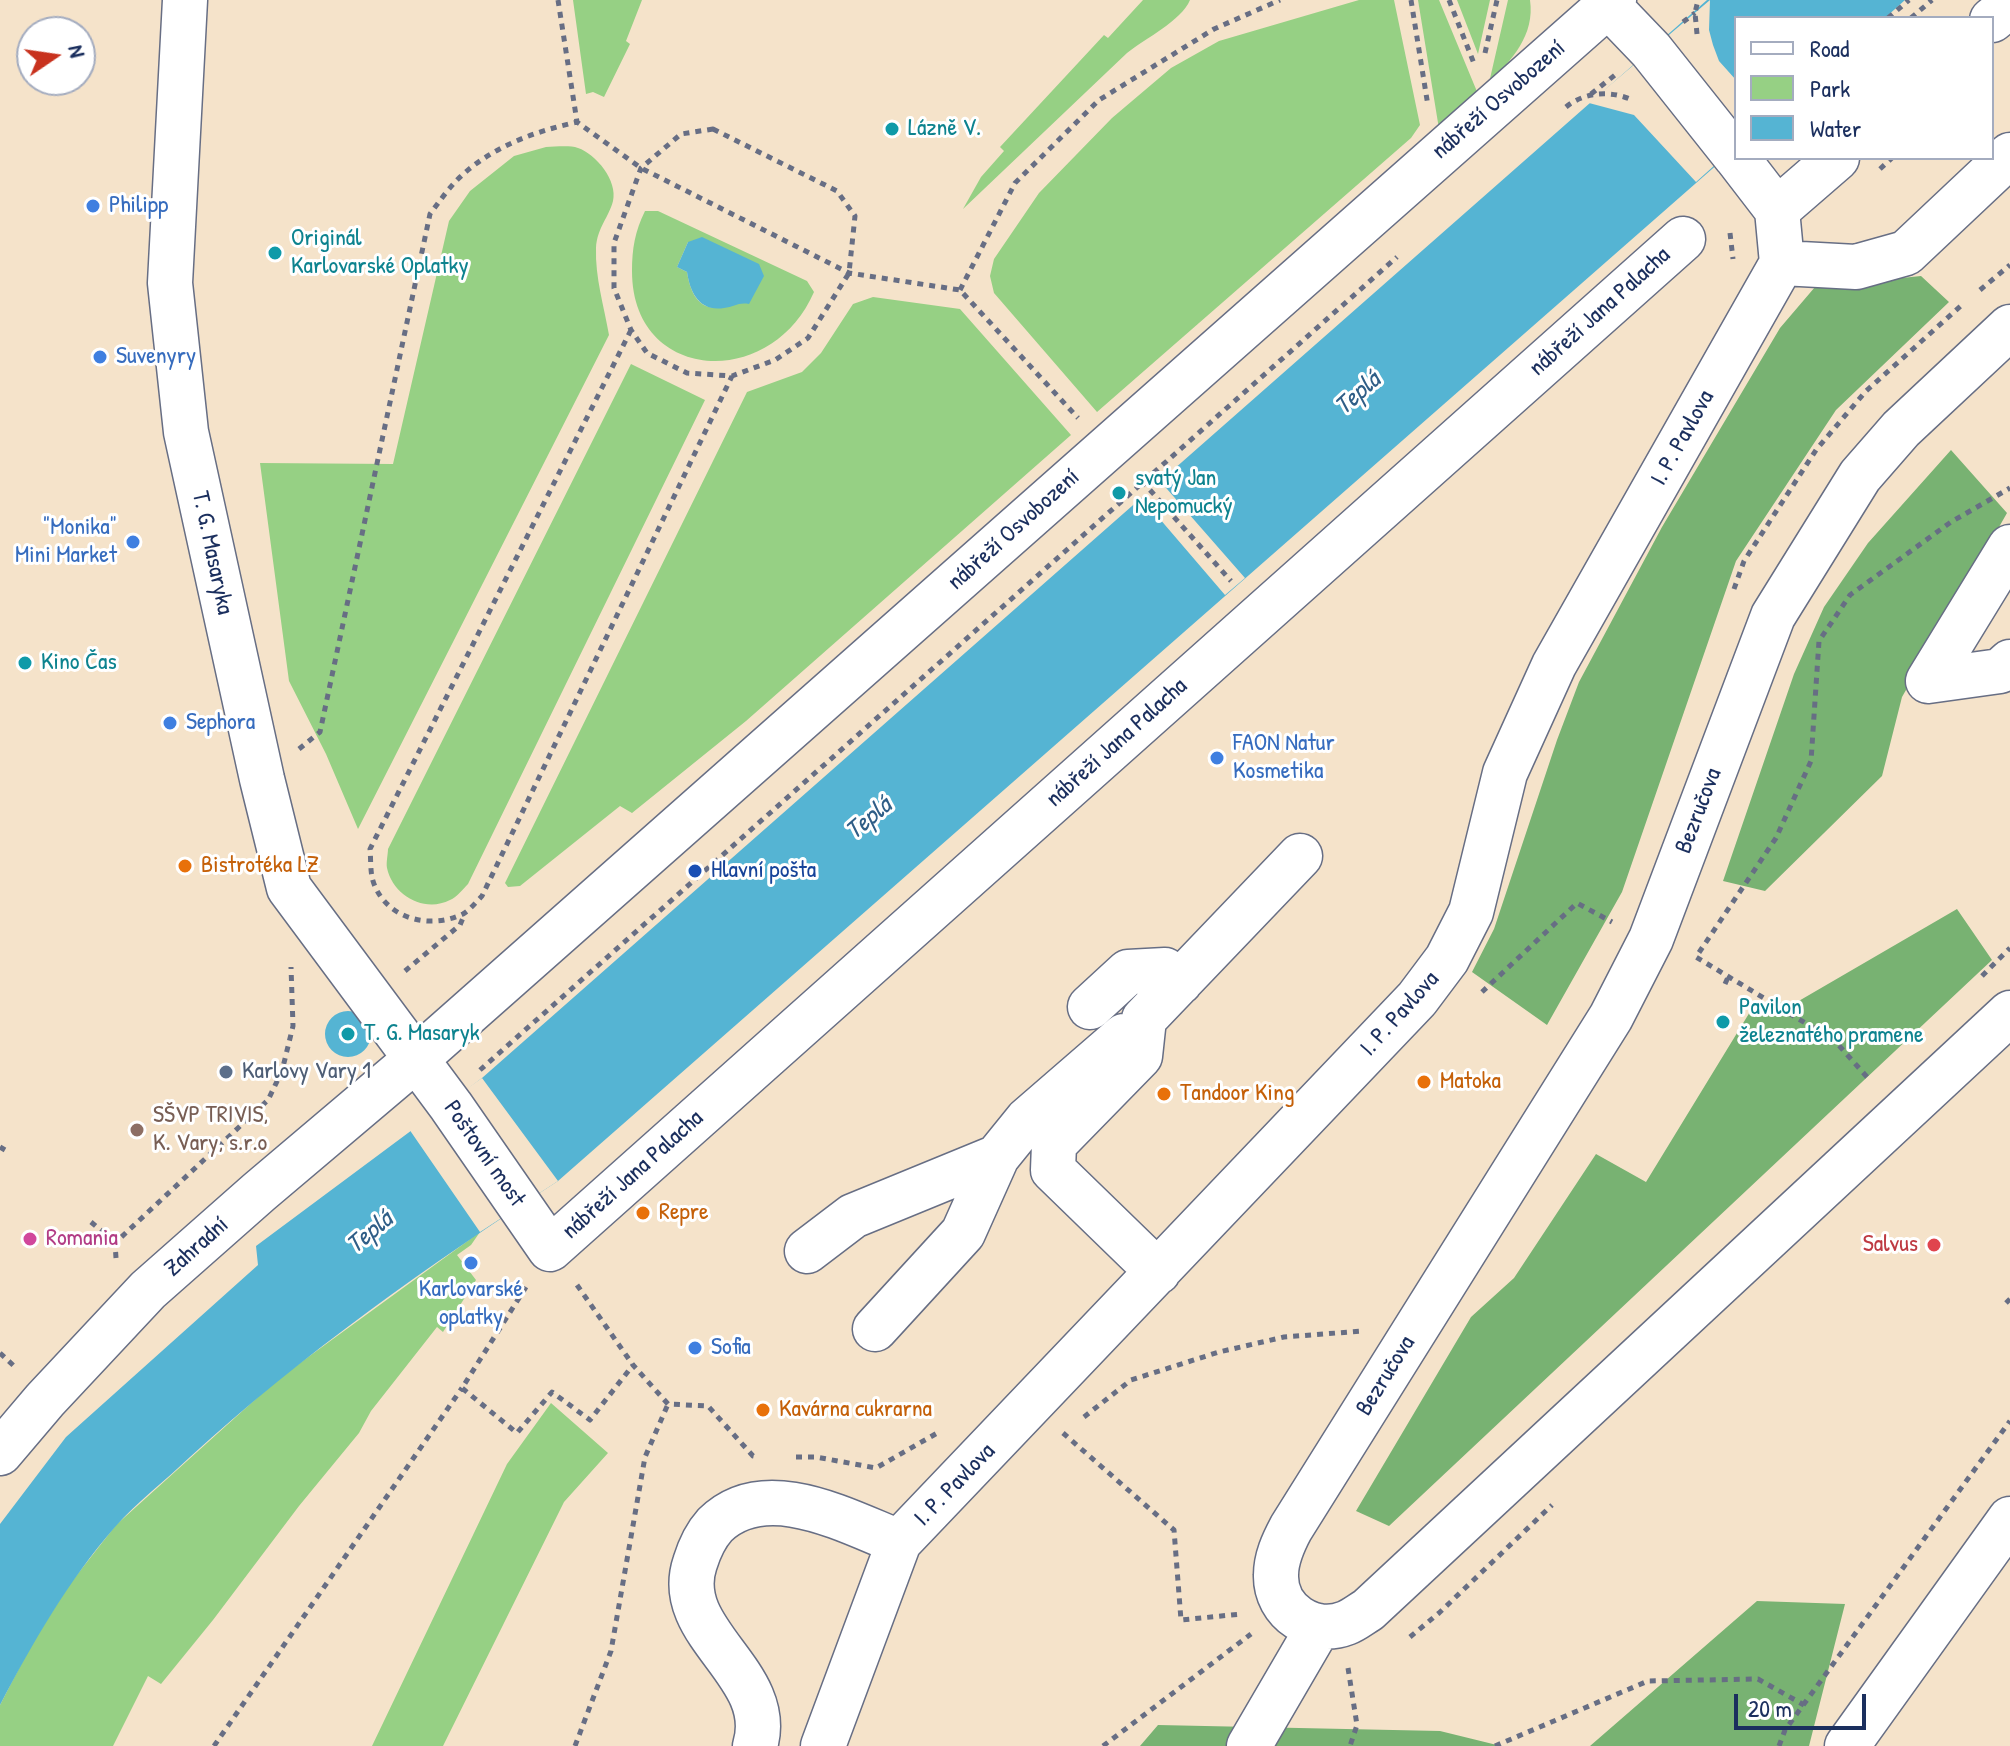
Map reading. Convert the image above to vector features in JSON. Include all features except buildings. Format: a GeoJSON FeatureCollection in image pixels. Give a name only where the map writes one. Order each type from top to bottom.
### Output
{"type":"FeatureCollection","features":[{"type":"Feature","properties":{"kind":"street","name":"T. G. Masaryka"},"geometry":{"type":"LineString","coordinates":[[185,0],[170,283],[186,432],[289,888],[415,1060]]}},
{"type":"Feature","properties":{"kind":"street","name":"nábřeží Osvobození"},"geometry":{"type":"LineString","coordinates":[[415,1060],[1608,2]]}},
{"type":"Feature","properties":{"kind":"street"},"geometry":{"type":"LineString","coordinates":[[1608,2],[1651,50],[1734,154]]}},
{"type":"Feature","properties":{"kind":"street"},"geometry":{"type":"LineString","coordinates":[[1994,18],[2010,5]]}},
{"type":"Feature","properties":{"kind":"street"},"geometry":{"type":"LineString","coordinates":[[1739,160],[1777,210],[1782,263],[1856,267],[1906,253],[2010,155]]}},
{"type":"Feature","properties":{"kind":"street"},"geometry":{"type":"LineString","coordinates":[[1777,210],[1835,160]]}},
{"type":"Feature","properties":{"kind":"street","name":"nábřeží Jana Palacha"},"geometry":{"type":"LineString","coordinates":[[550,1249],[1683,239]]}},
{"type":"Feature","properties":{"kind":"street","name":"I. P. Pavlova"},"geometry":{"type":"LineString","coordinates":[[823,1746],[899,1542],[1417,999],[1447,959],[1471,912],[1505,773],[1554,665],[1782,263]]}},
{"type":"Feature","properties":{"kind":"street","name":"Bezručova"},"geometry":{"type":"LineString","coordinates":[[1319,1626],[1295,1616],[1277,1592],[1276,1577],[1283,1543],[1611,1017],[1651,939],[1773,616],[1860,476],[1901,429],[2010,328]]}},
{"type":"Feature","properties":{"kind":"street"},"geometry":{"type":"LineString","coordinates":[[2010,547],[1928,681],[2000,671],[2010,662]]}},
{"type":"Feature","properties":{"kind":"street"},"geometry":{"type":"LineString","coordinates":[[875,1329],[963,1233],[997,1157],[1027,1120],[1144,1019],[1300,856]]}},
{"type":"Feature","properties":{"kind":"street"},"geometry":{"type":"LineString","coordinates":[[1090,1007],[1128,972],[1165,970],[1180,982]]}},
{"type":"Feature","properties":{"kind":"street"},"geometry":{"type":"LineString","coordinates":[[1249,1746],[1319,1626],[1346,1623],[1379,1601],[1868,1149],[2010,1013]]}},
{"type":"Feature","properties":{"kind":"street"},"geometry":{"type":"LineString","coordinates":[[1144,1019],[1140,1056],[1054,1144],[1053,1170],[1158,1272]]}},
{"type":"Feature","properties":{"kind":"street","name":"Poštovní most"},"geometry":{"type":"LineString","coordinates":[[415,1060],[550,1249]]}},
{"type":"Feature","properties":{"kind":"street","name":"Zahradní"},"geometry":{"type":"LineString","coordinates":[[0,1453],[45,1400],[132,1282],[415,1060]]}},
{"type":"Feature","properties":{"kind":"street"},"geometry":{"type":"LineString","coordinates":[[807,1251],[853,1216],[997,1157]]}},
{"type":"Feature","properties":{"kind":"street"},"geometry":{"type":"LineString","coordinates":[[755,1746],[756,1708],[745,1681],[705,1628],[693,1600],[691,1575],[699,1551],[713,1527],[733,1510],[779,1503],[812,1509],[899,1542]]}},
{"type":"Feature","properties":{"kind":"street"},"geometry":{"type":"LineString","coordinates":[[1847,1746],[2010,1519]]}},
{"type":"Feature","properties":{"kind":"path"},"geometry":{"type":"LineString","coordinates":[[558,0],[577,122],[641,168],[849,273],[960,290],[1106,448]]}},
{"type":"Feature","properties":{"kind":"path"},"geometry":{"type":"LineString","coordinates":[[960,290],[1015,183],[1099,100],[1214,29],[1280,0]]}},
{"type":"Feature","properties":{"kind":"path"},"geometry":{"type":"LineString","coordinates":[[1411,0],[1436,156]]}},
{"type":"Feature","properties":{"kind":"path"},"geometry":{"type":"LineString","coordinates":[[1479,77],[1497,0]]}},
{"type":"Feature","properties":{"kind":"path"},"geometry":{"type":"LineString","coordinates":[[1695,13],[1698,0]]}},
{"type":"Feature","properties":{"kind":"path"},"geometry":{"type":"LineString","coordinates":[[1890,16],[1909,0]]}},
{"type":"Feature","properties":{"kind":"path"},"geometry":{"type":"LineString","coordinates":[[1913,16],[1932,0]]}},
{"type":"Feature","properties":{"kind":"path"},"geometry":{"type":"LineString","coordinates":[[1562,110],[1591,94],[1601,94]]}},
{"type":"Feature","properties":{"kind":"path"},"geometry":{"type":"LineString","coordinates":[[262,779],[320,732],[430,214],[458,179],[497,149],[545,129],[577,122]]}},
{"type":"Feature","properties":{"kind":"path"},"geometry":{"type":"LineString","coordinates":[[713,129],[837,191],[855,216],[849,273],[808,338],[775,360],[732,376],[687,373],[647,353],[631,330],[614,288],[614,243],[641,168],[681,134],[713,129]]}},
{"type":"Feature","properties":{"kind":"path"},"geometry":{"type":"LineString","coordinates":[[448,1103],[1403,251]]}},
{"type":"Feature","properties":{"kind":"path"},"geometry":{"type":"LineString","coordinates":[[465,913],[438,921],[418,922],[400,914],[382,899],[372,880],[370,849],[631,330]]}},
{"type":"Feature","properties":{"kind":"path"},"geometry":{"type":"LineString","coordinates":[[371,1000],[460,925],[465,913],[482,896],[732,376]]}},
{"type":"Feature","properties":{"kind":"path"},"geometry":{"type":"LineString","coordinates":[[1144,483],[1236,586]]}},
{"type":"Feature","properties":{"kind":"path"},"geometry":{"type":"LineString","coordinates":[[1867,1077],[1835,1041],[1696,957],[1776,838],[1811,761],[1819,641],[1850,595],[1951,522],[2010,488]]}},
{"type":"Feature","properties":{"kind":"path"},"geometry":{"type":"LineString","coordinates":[[1725,984],[1729,975]]}},
{"type":"Feature","properties":{"kind":"path"},"geometry":{"type":"LineString","coordinates":[[115,1243],[268,1100],[282,1071],[293,1026]]}},
{"type":"Feature","properties":{"kind":"path"},"geometry":{"type":"LineString","coordinates":[[91,1222],[115,1243],[132,1282]]}},
{"type":"Feature","properties":{"kind":"path"},"geometry":{"type":"LineString","coordinates":[[550,1249],[633,1365],[668,1404],[708,1406],[753,1456],[769,1457]]}},
{"type":"Feature","properties":{"kind":"path"},"geometry":{"type":"LineString","coordinates":[[214,1746],[505,1321]]}},
{"type":"Feature","properties":{"kind":"path"},"geometry":{"type":"LineString","coordinates":[[1076,1424],[1131,1380],[1219,1352],[1284,1337],[1376,1331]]}},
{"type":"Feature","properties":{"kind":"path"},"geometry":{"type":"LineString","coordinates":[[0,1353],[22,1373]]}},
{"type":"Feature","properties":{"kind":"path"},"geometry":{"type":"LineString","coordinates":[[462,1388],[517,1433],[552,1392],[590,1420],[633,1365]]}},
{"type":"Feature","properties":{"kind":"path"},"geometry":{"type":"LineString","coordinates":[[575,1746],[611,1651],[645,1457],[668,1404]]}},
{"type":"Feature","properties":{"kind":"path"},"geometry":{"type":"LineString","coordinates":[[1020,1417],[1040,1439],[1065,1433],[1174,1530],[1181,1620],[1241,1614]]}},
{"type":"Feature","properties":{"kind":"path"},"geometry":{"type":"LineString","coordinates":[[1779,1746],[1785,1730],[2010,1421]]}},
{"type":"Feature","properties":{"kind":"path"},"geometry":{"type":"LineString","coordinates":[[785,1457],[816,1457],[876,1468],[946,1427]]}},
{"type":"Feature","properties":{"kind":"path"},"geometry":{"type":"LineString","coordinates":[[1103,1746],[1251,1634]]}},
{"type":"Feature","properties":{"kind":"path"},"geometry":{"type":"LineString","coordinates":[[1349,1671],[1357,1725],[1350,1746]]}},
{"type":"Feature","properties":{"kind":"path"},"geometry":{"type":"LineString","coordinates":[[1495,1746],[1648,1681],[1758,1679],[1804,1705]]}},
{"type":"Feature","properties":{"kind":"green space"},"geometry":{"type":"Polygon","coordinates":[[[573,0],[642,0],[626,41],[630,44],[604,97],[593,92],[586,94],[573,0]]]}},
{"type":"Feature","properties":{"kind":"green space"},"geometry":{"type":"Polygon","coordinates":[[[1143,0],[1190,0],[1171,22],[1127,53],[963,209],[981,177],[1004,151],[1000,147],[1104,35],[1108,38],[1143,0]]]}},
{"type":"Feature","properties":{"kind":"green space"},"geometry":{"type":"Polygon","coordinates":[[[1359,0],[1394,0],[1420,125],[1411,138],[1097,412],[994,293],[990,276],[994,259],[1039,193],[1112,118],[1171,68],[1219,41],[1359,0]]]}},
{"type":"Feature","properties":{"kind":"green space"},"geometry":{"type":"Polygon","coordinates":[[[1418,0],[1439,0],[1478,94],[1439,129],[1418,0]]]}},
{"type":"Feature","properties":{"kind":"green space"},"geometry":{"type":"Polygon","coordinates":[[[1457,0],[1490,0],[1478,54],[1457,0]]]}},
{"type":"Feature","properties":{"kind":"green space"},"geometry":{"type":"Polygon","coordinates":[[[1508,0],[1530,0],[1529,24],[1520,46],[1489,83],[1508,0]]]}},
{"type":"Feature","properties":{"kind":"green space"},"geometry":{"type":"Polygon","coordinates":[[[546,147],[570,147],[585,151],[604,169],[612,185],[613,201],[596,248],[598,281],[609,335],[358,829],[326,754],[289,681],[260,463],[393,464],[449,221],[470,191],[514,156],[546,147]]]}},
{"type":"Feature","properties":{"kind":"green space"},"geometry":{"type":"Polygon","coordinates":[[[645,211],[658,211],[807,281],[814,292],[794,324],[767,346],[738,358],[707,361],[678,353],[654,335],[638,308],[632,263],[645,211]],[[688,242],[677,267],[687,272],[697,299],[718,308],[739,302],[688,242]]]}},
{"type":"Feature","properties":{"kind":"green space"},"geometry":{"type":"Polygon","coordinates":[[[1921,276],[1949,302],[1836,410],[1736,561],[1622,892],[1547,1025],[1472,972],[1494,929],[1579,682],[1662,527],[1780,328],[1815,287],[1921,276]]]}},
{"type":"Feature","properties":{"kind":"green space"},"geometry":{"type":"Polygon","coordinates":[[[873,297],[960,309],[1071,435],[746,721],[632,813],[620,806],[520,886],[508,887],[505,883],[747,392],[802,372],[821,353],[853,304],[873,297]]]}},
{"type":"Feature","properties":{"kind":"green space"},"geometry":{"type":"Polygon","coordinates":[[[631,364],[705,400],[468,884],[455,897],[440,904],[411,899],[390,878],[388,849],[631,364]]]}},
{"type":"Feature","properties":{"kind":"green space"},"geometry":{"type":"Polygon","coordinates":[[[1951,450],[2007,513],[1902,697],[1882,776],[1765,891],[1723,881],[1794,674],[1824,607],[1868,543],[1951,450]]]}},
{"type":"Feature","properties":{"kind":"green space"},"geometry":{"type":"Polygon","coordinates":[[[1957,909],[1992,960],[1389,1526],[1356,1511],[1471,1317],[1514,1278],[1596,1154],[1646,1182],[1756,1002],[1797,1002],[1957,909]]]}},
{"type":"Feature","properties":{"kind":"green space"},"geometry":{"type":"Polygon","coordinates":[[[480,1232],[471,1245],[457,1255],[476,1280],[443,1332],[437,1327],[371,1411],[359,1433],[161,1684],[148,1676],[113,1746],[0,1746],[0,1705],[31,1645],[69,1585],[116,1525],[278,1379],[480,1232]]]}},
{"type":"Feature","properties":{"kind":"green space"},"geometry":{"type":"Polygon","coordinates":[[[551,1403],[608,1453],[564,1502],[443,1746],[372,1746],[507,1464],[551,1403]]]}},
{"type":"Feature","properties":{"kind":"green space"},"geometry":{"type":"Polygon","coordinates":[[[1757,1601],[1845,1604],[1809,1746],[1590,1746],[1757,1601]]]}},
{"type":"Feature","properties":{"kind":"green space"},"geometry":{"type":"Polygon","coordinates":[[[1158,1725],[1440,1731],[1501,1746],[1140,1746],[1158,1725]]]}},
{"type":"Feature","properties":{"kind":"water","name":"Teplá"},"geometry":{"type":"Polygon","coordinates":[[[1707,0],[1905,0],[1887,16],[1734,16],[1734,150],[558,1181],[415,1278],[323,1346],[233,1419],[142,1500],[115,1527],[67,1590],[38,1635],[0,1705],[0,1524],[66,1437],[258,1265],[256,1246],[482,1078],[1707,0]]]}},
{"type":"Feature","properties":{"kind":"water"},"geometry":{"type":"Polygon","coordinates":[[[702,237],[759,264],[764,276],[749,304],[715,308],[697,299],[687,272],[677,267],[688,242],[702,237]]]}},
{"type":"Feature","properties":{"kind":"water","name":"T. G. Masaryk"},"geometry":{"type":"Polygon","coordinates":[[[348,1011],[364,1018],[371,1034],[364,1050],[348,1057],[332,1050],[325,1034],[332,1018],[348,1011]]]}},
{"type":"Feature","properties":{"kind":"pier"},"geometry":{"type":"Polygon","coordinates":[[[1710,0],[1709,30],[1713,45],[1719,61],[1734,78],[1734,148],[1696,182],[1634,115],[1589,103],[1710,0]]]}},
{"type":"Feature","properties":{"kind":"pier"},"geometry":{"type":"Polygon","coordinates":[[[1160,481],[1245,578],[1225,595],[1141,497],[1160,481]]]}},
{"type":"Feature","properties":{"kind":"pier"},"geometry":{"type":"Polygon","coordinates":[[[482,1078],[558,1181],[480,1232],[409,1129],[482,1078]]]}},
{"type":"Feature","properties":{"kind":"place","name":"Lázně V."},"geometry":{"type":"Point","coordinates":[892,129]}},
{"type":"Feature","properties":{"kind":"place","name":"Philipp"},"geometry":{"type":"Point","coordinates":[93,206]}},
{"type":"Feature","properties":{"kind":"place","name":"Originál Karlovarské Oplatky"},"geometry":{"type":"Point","coordinates":[275,253]}},
{"type":"Feature","properties":{"kind":"place","name":"Suvenyry"},"geometry":{"type":"Point","coordinates":[100,357]}},
{"type":"Feature","properties":{"kind":"place","name":"svatý Jan Nepomucký"},"geometry":{"type":"Point","coordinates":[1119,493]}},
{"type":"Feature","properties":{"kind":"place","name":"\"Monika\" Mini Market"},"geometry":{"type":"Point","coordinates":[133,542]}},
{"type":"Feature","properties":{"kind":"place","name":"Kino Čas"},"geometry":{"type":"Point","coordinates":[25,663]}},
{"type":"Feature","properties":{"kind":"place","name":"Sephora"},"geometry":{"type":"Point","coordinates":[170,723]}},
{"type":"Feature","properties":{"kind":"place","name":"FAON Natur Kosmetika"},"geometry":{"type":"Point","coordinates":[1217,758]}},
{"type":"Feature","properties":{"kind":"place","name":"Bistrotéka LZ"},"geometry":{"type":"Point","coordinates":[185,866]}},
{"type":"Feature","properties":{"kind":"place","name":"Hlavní pošta"},"geometry":{"type":"Point","coordinates":[695,871]}},
{"type":"Feature","properties":{"kind":"place","name":"Pavilon železnatého pramene"},"geometry":{"type":"Point","coordinates":[1723,1022]}},
{"type":"Feature","properties":{"kind":"place","name":"T. G. Masaryk"},"geometry":{"type":"Point","coordinates":[348,1034]}},
{"type":"Feature","properties":{"kind":"place","name":"Karlovy Vary 1"},"geometry":{"type":"Point","coordinates":[226,1072]}},
{"type":"Feature","properties":{"kind":"place","name":"Matoka"},"geometry":{"type":"Point","coordinates":[1424,1082]}},
{"type":"Feature","properties":{"kind":"place","name":"Tandoor King"},"geometry":{"type":"Point","coordinates":[1164,1094]}},
{"type":"Feature","properties":{"kind":"place","name":"SŠVP TRIVIS, K. Vary, s.r.o"},"geometry":{"type":"Point","coordinates":[137,1130]}},
{"type":"Feature","properties":{"kind":"place","name":"Repre"},"geometry":{"type":"Point","coordinates":[643,1213]}},
{"type":"Feature","properties":{"kind":"place","name":"Romania"},"geometry":{"type":"Point","coordinates":[30,1239]}},
{"type":"Feature","properties":{"kind":"place","name":"Salvus"},"geometry":{"type":"Point","coordinates":[1934,1245]}},
{"type":"Feature","properties":{"kind":"place","name":"Karlovarské oplatky"},"geometry":{"type":"Point","coordinates":[471,1263]}},
{"type":"Feature","properties":{"kind":"place","name":"Sofia"},"geometry":{"type":"Point","coordinates":[695,1348]}},
{"type":"Feature","properties":{"kind":"place","name":"Kavárna cukrarna"},"geometry":{"type":"Point","coordinates":[763,1410]}}]}
